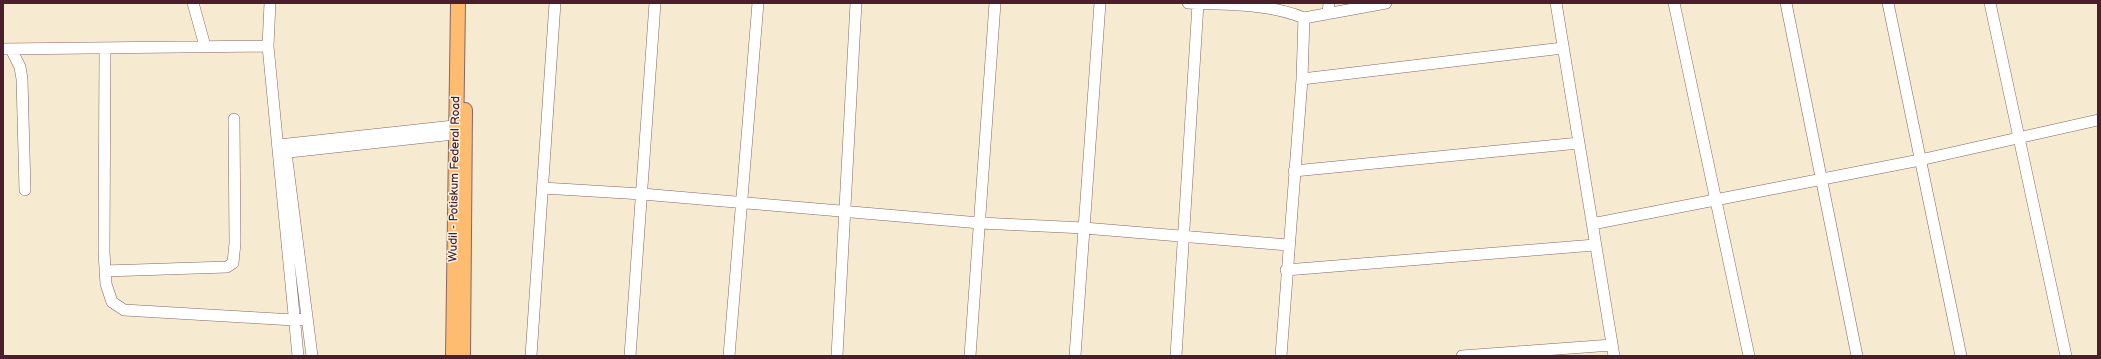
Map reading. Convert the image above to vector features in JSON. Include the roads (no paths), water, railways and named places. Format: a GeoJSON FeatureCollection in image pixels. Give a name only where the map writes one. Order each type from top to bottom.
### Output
{"type":"FeatureCollection","features":[{"type":"Feature","properties":{"kind":"main road","name":"Wudil - Potiskum Federal Road"},"geometry":{"type":"LineString","coordinates":[[458,3],[463,356]]}},
{"type":"Feature","properties":{"kind":"main road","name":"Wudil - Potiskum Federal Road"},"geometry":{"type":"LineString","coordinates":[[453,356],[460,129],[467,3]]}},
{"type":"Feature","properties":{"kind":"street"},"geometry":{"type":"LineString","coordinates":[[192,3],[205,46]]}},
{"type":"Feature","properties":{"kind":"street"},"geometry":{"type":"LineString","coordinates":[[270,3],[268,46],[281,149],[312,356]]}},
{"type":"Feature","properties":{"kind":"street"},"geometry":{"type":"LineString","coordinates":[[532,356],[555,3]]}},
{"type":"Feature","properties":{"kind":"street"},"geometry":{"type":"LineString","coordinates":[[630,356],[656,3]]}},
{"type":"Feature","properties":{"kind":"street"},"geometry":{"type":"LineString","coordinates":[[729,356],[758,3]]}},
{"type":"Feature","properties":{"kind":"street"},"geometry":{"type":"LineString","coordinates":[[837,356],[856,3]]}},
{"type":"Feature","properties":{"kind":"street"},"geometry":{"type":"LineString","coordinates":[[970,356],[995,3]]}},
{"type":"Feature","properties":{"kind":"street"},"geometry":{"type":"LineString","coordinates":[[1075,356],[1100,3]]}},
{"type":"Feature","properties":{"kind":"street"},"geometry":{"type":"LineString","coordinates":[[1188,3],[1257,5],[1304,18],[1386,3]]}},
{"type":"Feature","properties":{"kind":"street"},"geometry":{"type":"LineString","coordinates":[[1328,14],[1329,3]]}},
{"type":"Feature","properties":{"kind":"street"},"geometry":{"type":"LineString","coordinates":[[1462,356],[1613,350],[1556,3]]}},
{"type":"Feature","properties":{"kind":"street"},"geometry":{"type":"LineString","coordinates":[[1674,3],[1749,356]]}},
{"type":"Feature","properties":{"kind":"street"},"geometry":{"type":"LineString","coordinates":[[1786,3],[1857,356]]}},
{"type":"Feature","properties":{"kind":"street"},"geometry":{"type":"LineString","coordinates":[[1888,3],[1961,356]]}},
{"type":"Feature","properties":{"kind":"street"},"geometry":{"type":"LineString","coordinates":[[1990,3],[2066,356]]}},
{"type":"Feature","properties":{"kind":"street"},"geometry":{"type":"LineString","coordinates":[[1176,356],[1198,4]]}},
{"type":"Feature","properties":{"kind":"street"},"geometry":{"type":"LineString","coordinates":[[1281,356],[1286,270],[1302,79],[1304,18]]}},
{"type":"Feature","properties":{"kind":"street"},"geometry":{"type":"LineString","coordinates":[[7,49],[268,46]]}},
{"type":"Feature","properties":{"kind":"street"},"geometry":{"type":"LineString","coordinates":[[105,48],[105,271],[106,284],[112,302],[124,310],[294,320],[307,319]]}},
{"type":"Feature","properties":{"kind":"street"},"geometry":{"type":"LineString","coordinates":[[1302,79],[1563,48]]}},
{"type":"Feature","properties":{"kind":"street"},"geometry":{"type":"LineString","coordinates":[[7,49],[20,67],[22,79],[25,190]]}},
{"type":"Feature","properties":{"kind":"street"},"geometry":{"type":"LineString","coordinates":[[105,271],[227,267],[233,263],[235,243],[234,119]]}},
{"type":"Feature","properties":{"kind":"street"},"geometry":{"type":"LineString","coordinates":[[1592,224],[1920,160],[2098,120]]}},
{"type":"Feature","properties":{"kind":"street"},"geometry":{"type":"LineString","coordinates":[[281,149],[460,129]]}},
{"type":"Feature","properties":{"kind":"street"},"geometry":{"type":"LineString","coordinates":[[1294,171],[1579,143]]}},
{"type":"Feature","properties":{"kind":"street"},"geometry":{"type":"LineString","coordinates":[[281,149],[298,356]]}},
{"type":"Feature","properties":{"kind":"street"},"geometry":{"type":"LineString","coordinates":[[543,188],[642,194],[980,223],[1084,228],[1288,244]]}},
{"type":"Feature","properties":{"kind":"street"},"geometry":{"type":"LineString","coordinates":[[1286,270],[1595,245]]}}]}
